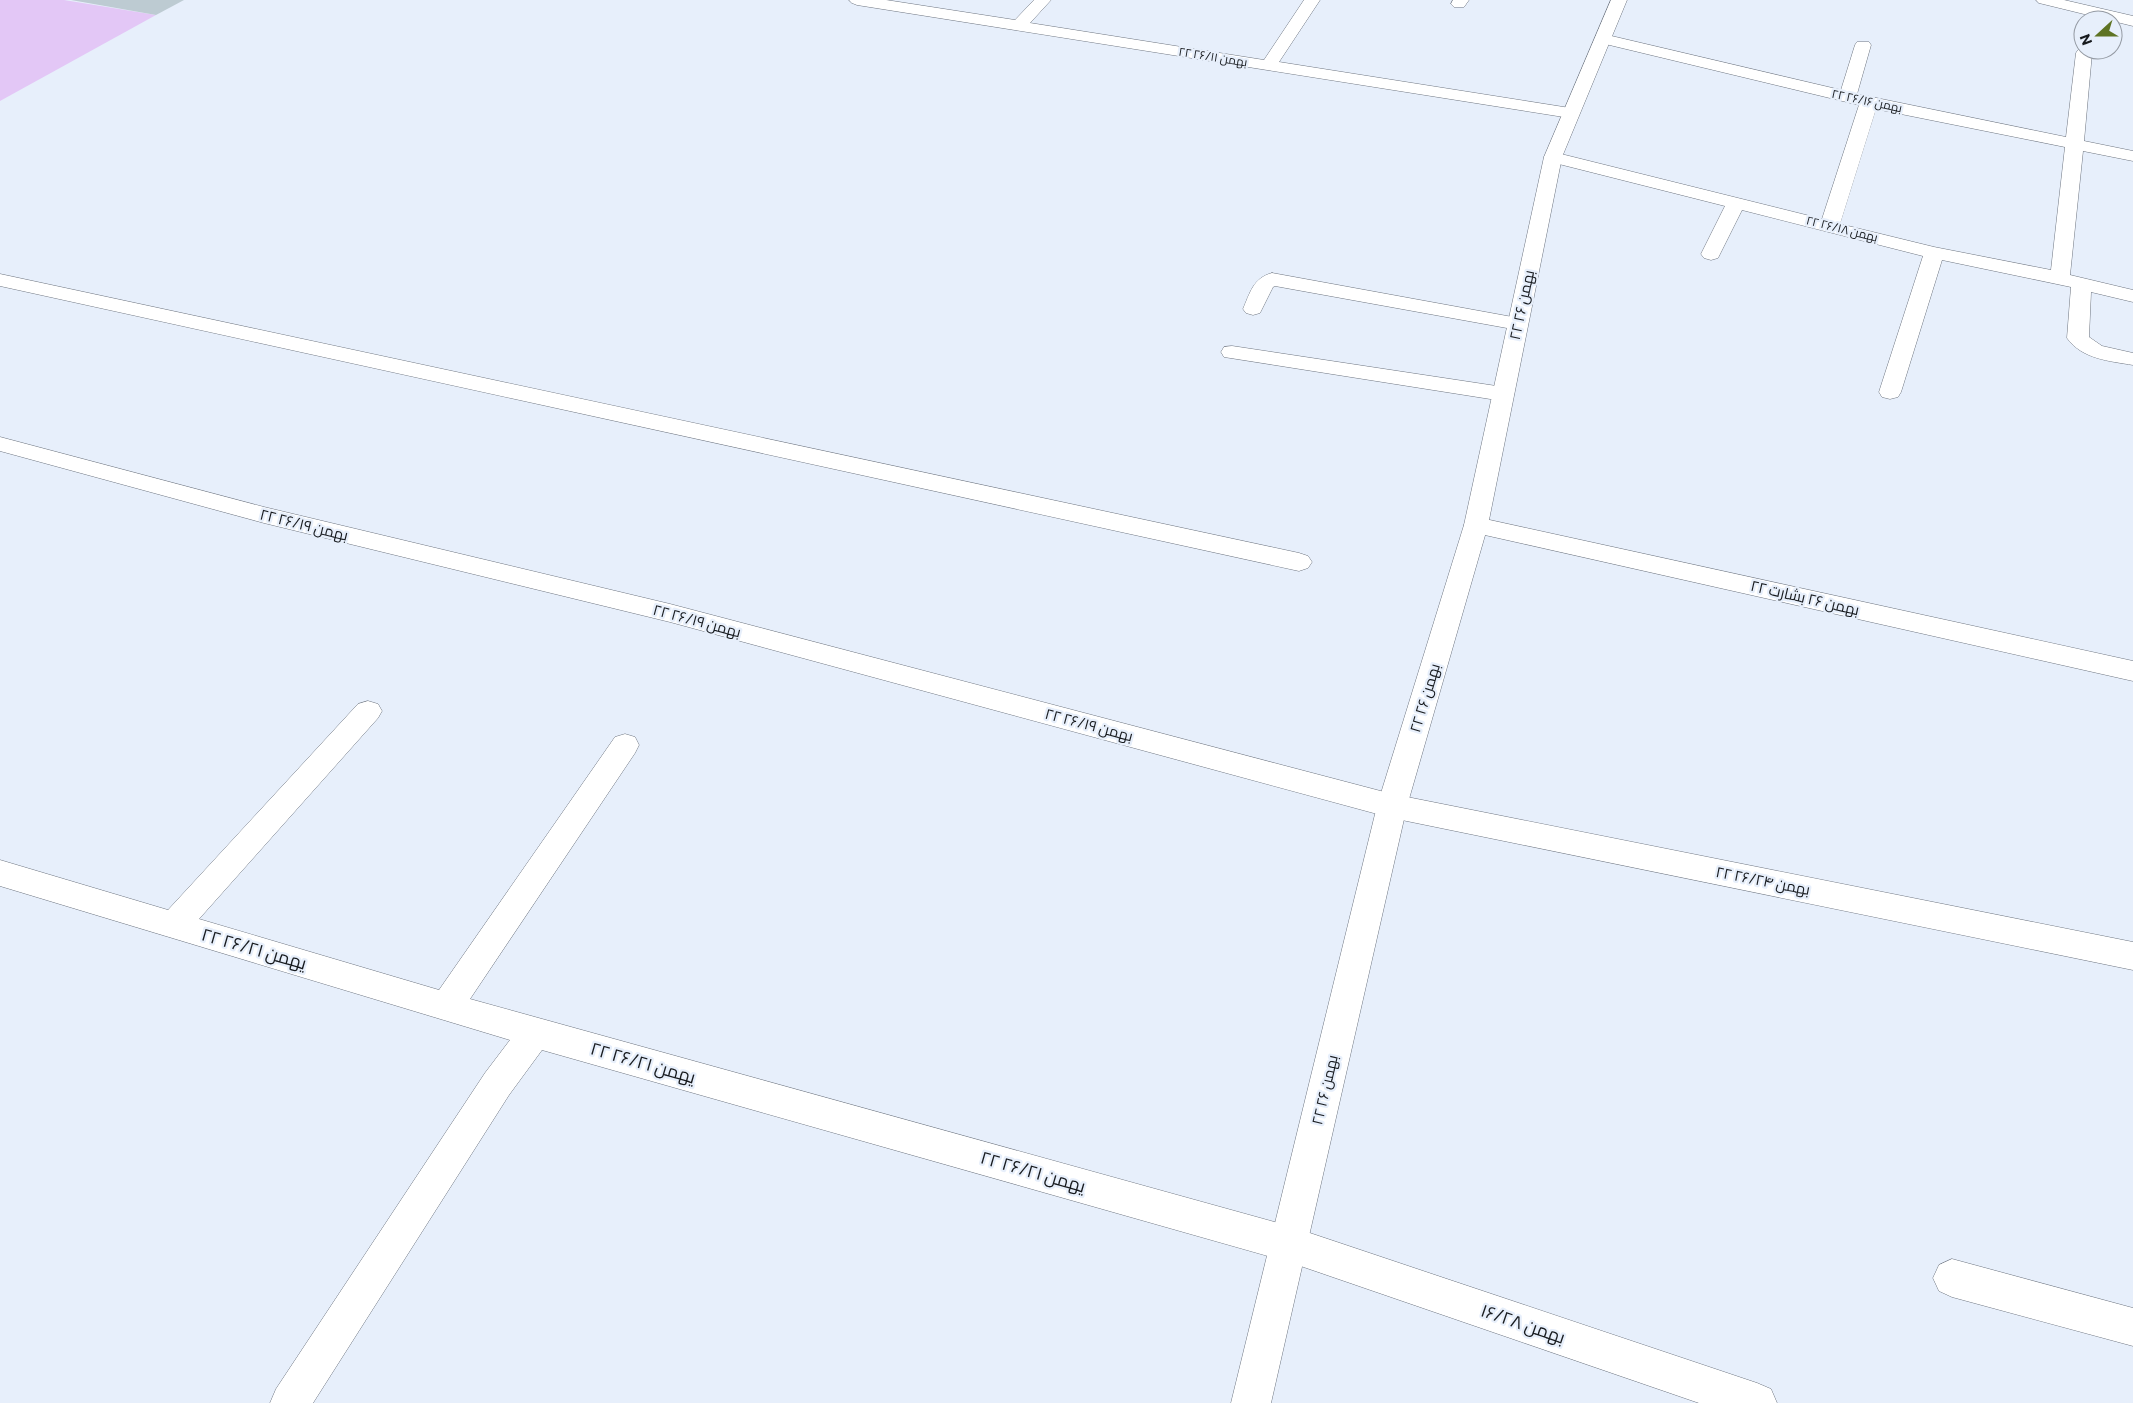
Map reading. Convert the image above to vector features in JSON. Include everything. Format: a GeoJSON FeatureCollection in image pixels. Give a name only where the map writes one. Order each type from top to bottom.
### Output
{"type":"FeatureCollection","features":[{"type":"Feature","properties":{"kind":"street","name":"۲۲ بهمن ۲۶/۱۱"},"geometry":{"type":"LineString","coordinates":[[856,0],[1570,113]]}},
{"type":"Feature","properties":{"kind":"street"},"geometry":{"type":"LineString","coordinates":[[1018,26],[1043,0]]}},
{"type":"Feature","properties":{"kind":"street"},"geometry":{"type":"LineString","coordinates":[[1269,65],[1312,0]]}},
{"type":"Feature","properties":{"kind":"street","name":"۲۲ بهمن ۲۶"},"geometry":{"type":"LineString","coordinates":[[1251,1403],[1392,806],[1476,525],[1553,157],[1619,0]]}},
{"type":"Feature","properties":{"kind":"street"},"geometry":{"type":"LineString","coordinates":[[2044,0],[2133,21]]}},
{"type":"Feature","properties":{"kind":"street","name":"۲۲ بهمن ۲۶/۱۶"},"geometry":{"type":"LineString","coordinates":[[1603,39],[1869,102],[2133,156]]}},
{"type":"Feature","properties":{"kind":"street"},"geometry":{"type":"LineString","coordinates":[[1848,97],[1863,45]]}},
{"type":"Feature","properties":{"kind":"street"},"geometry":{"type":"LineString","coordinates":[[2060,278],[2076,145],[2083,60]]}},
{"type":"Feature","properties":{"kind":"street"},"geometry":{"type":"LineString","coordinates":[[1830,225],[1869,102]]}},
{"type":"Feature","properties":{"kind":"street","name":"۲۲ بهمن ۲۶/۱۸"},"geometry":{"type":"LineString","coordinates":[[1553,157],[1934,252],[2060,278],[2133,296]]}},
{"type":"Feature","properties":{"kind":"street"},"geometry":{"type":"LineString","coordinates":[[1711,254],[1736,203]]}},
{"type":"Feature","properties":{"kind":"street"},"geometry":{"type":"LineString","coordinates":[[1890,392],[1934,252]]}},
{"type":"Feature","properties":{"kind":"street"},"geometry":{"type":"LineString","coordinates":[[1253,308],[1264,284],[1272,279],[1518,324]]}},
{"type":"Feature","properties":{"kind":"street"},"geometry":{"type":"LineString","coordinates":[[0,280],[1299,562]]}},
{"type":"Feature","properties":{"kind":"street"},"geometry":{"type":"LineString","coordinates":[[2081,283],[2078,338],[2081,343],[2088,347],[2133,359]]}},
{"type":"Feature","properties":{"kind":"street"},"geometry":{"type":"LineString","coordinates":[[1232,352],[1503,394]]}},
{"type":"Feature","properties":{"kind":"street","name":"۲۲ بهمن ۲۶/۱۹"},"geometry":{"type":"LineString","coordinates":[[0,444],[264,515],[670,613],[1392,806]]}},
{"type":"Feature","properties":{"kind":"street","name":"بهمن ۲۶ بشارت ۲۲"},"geometry":{"type":"LineString","coordinates":[[1476,525],[2133,670]]}},
{"type":"Feature","properties":{"kind":"street"},"geometry":{"type":"LineString","coordinates":[[174,925],[368,712]]}},
{"type":"Feature","properties":{"kind":"street"},"geometry":{"type":"LineString","coordinates":[[447,1005],[625,745]]}},
{"type":"Feature","properties":{"kind":"street","name":"۲۲ بهمن ۲۶/۲۴"},"geometry":{"type":"LineString","coordinates":[[1392,806],[2133,956]]}},
{"type":"Feature","properties":{"kind":"street","name":"۲۲ یهمن ۲۶/۲۱"},"geometry":{"type":"LineString","coordinates":[[0,873],[447,1005],[535,1033],[1289,1244]]}},
{"type":"Feature","properties":{"kind":"street"},"geometry":{"type":"LineString","coordinates":[[290,1403],[497,1084],[535,1033]]}},
{"type":"Feature","properties":{"kind":"street","name":"بهمن ۱۶/۲۸"},"geometry":{"type":"LineString","coordinates":[[1289,1244],[1756,1403]]}},
{"type":"Feature","properties":{"kind":"street"},"geometry":{"type":"LineString","coordinates":[[1952,1278],[2133,1327]]}},
{"type":"Feature","properties":{"kind":"shaded area"},"geometry":{"type":"Polygon","coordinates":[[[0,0],[64,0],[156,15],[0,101],[0,0]]]}},
{"type":"Feature","properties":{"kind":"building"},"geometry":{"type":"Polygon","coordinates":[[[71,0],[184,0],[156,15],[71,0]]]}}]}
